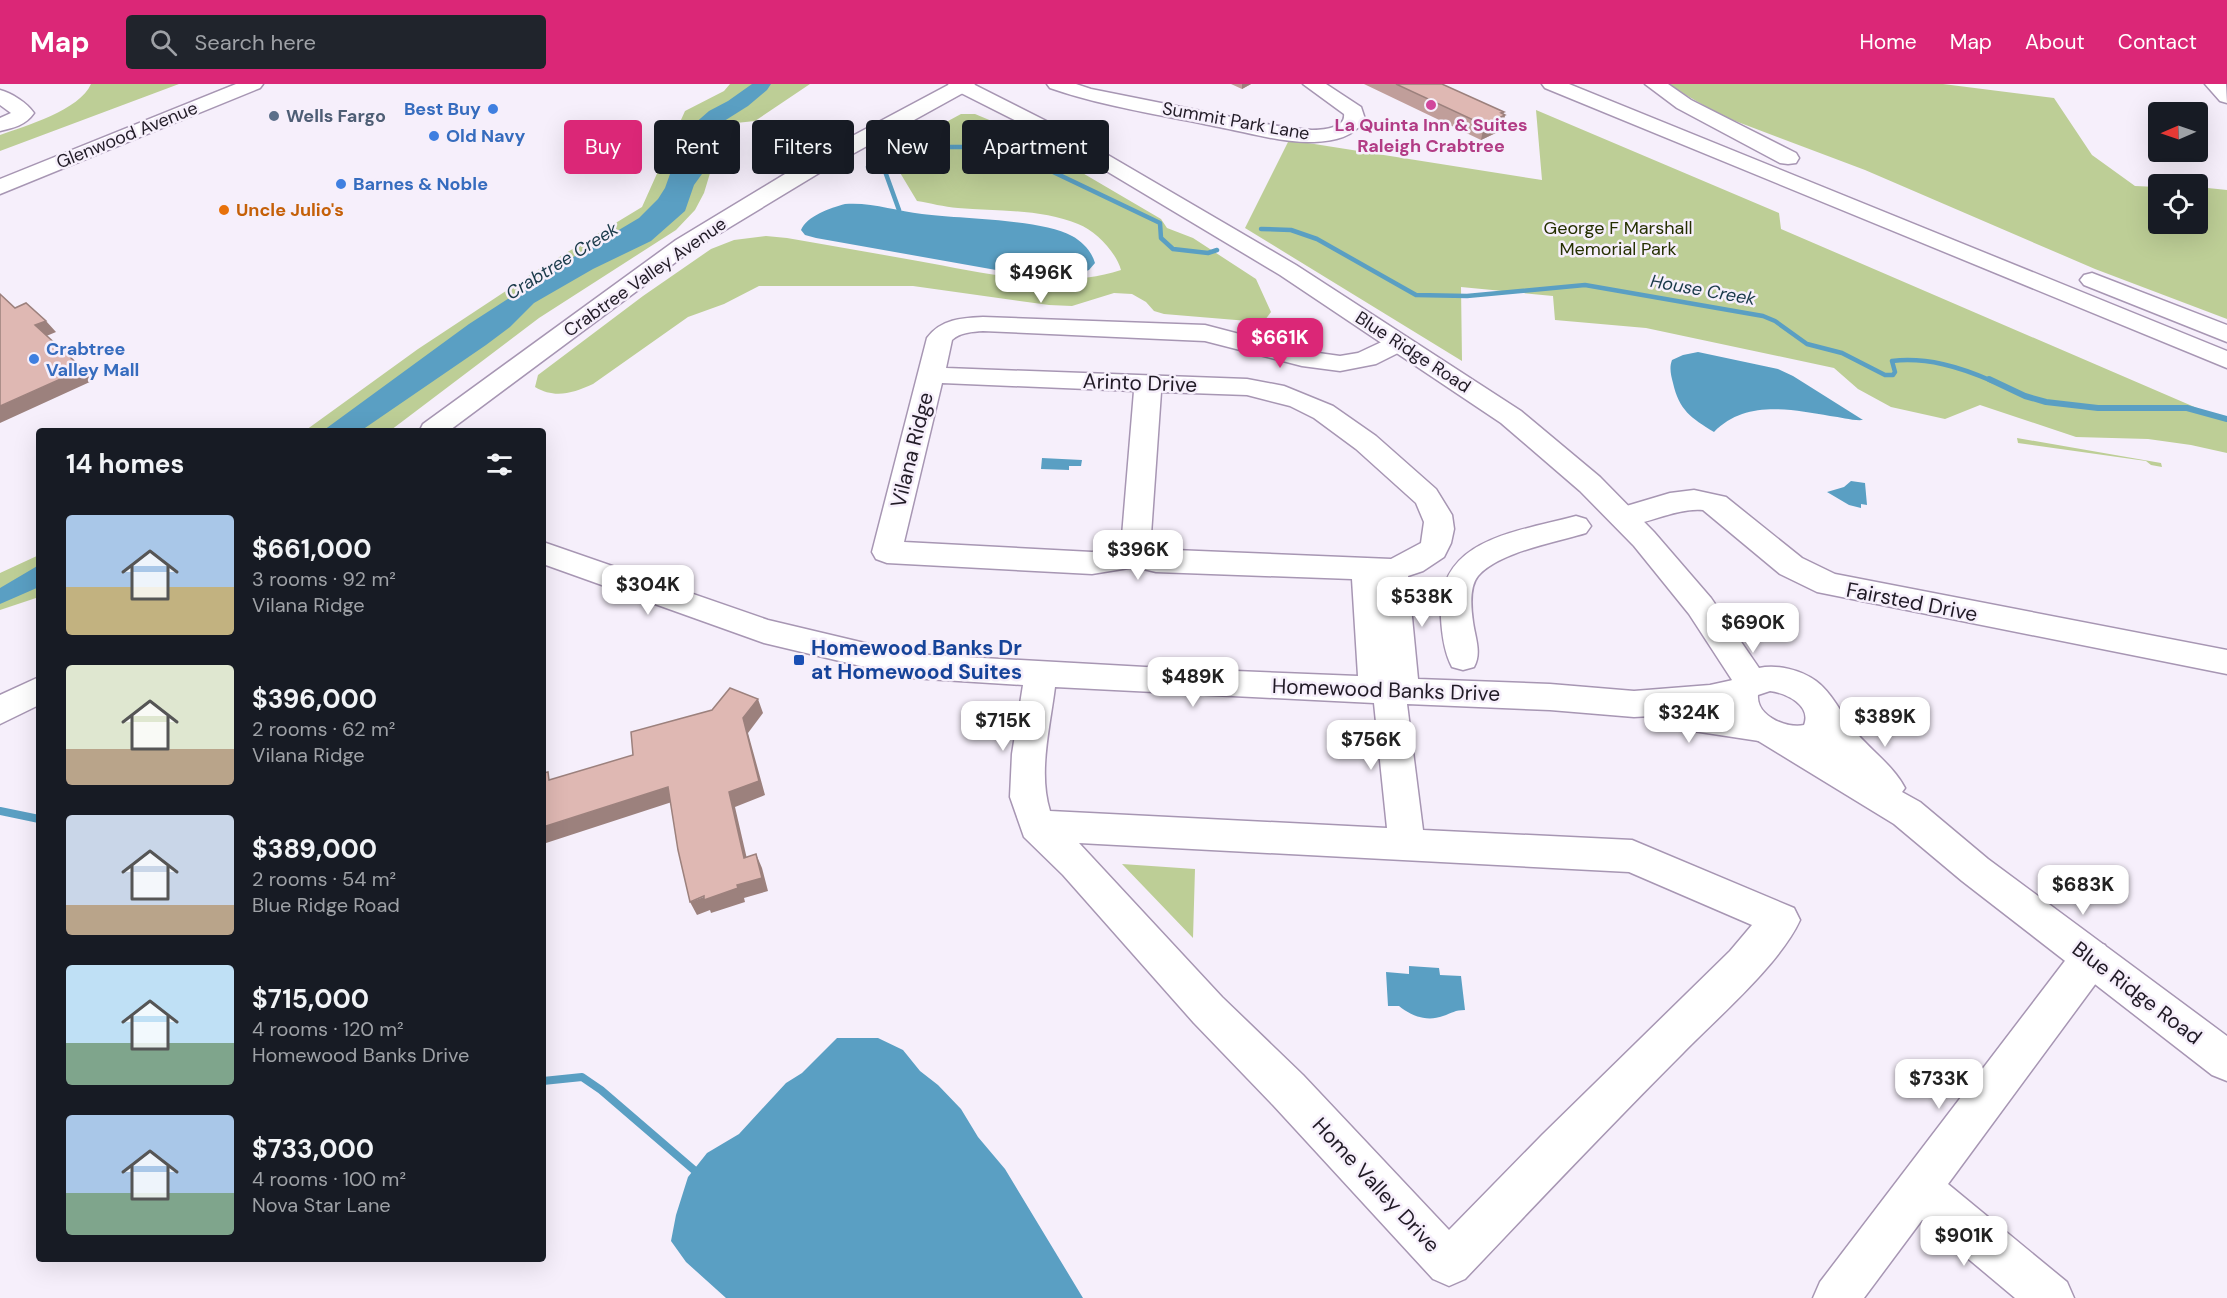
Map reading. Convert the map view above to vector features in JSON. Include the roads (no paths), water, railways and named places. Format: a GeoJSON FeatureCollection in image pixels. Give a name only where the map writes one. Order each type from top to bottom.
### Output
{"type":"FeatureCollection","features":[{"type":"Feature","properties":{"kind":"main road","name":"Glenwood Avenue"},"geometry":{"type":"LineString","coordinates":[[64,140],[203,84]]}},
{"type":"Feature","properties":{"kind":"main road","name":"Glenwood Avenue"},"geometry":{"type":"LineString","coordinates":[[0,187],[253,84]]}},
{"type":"Feature","properties":{"kind":"main road","name":"Summit Park Lane"},"geometry":{"type":"LineString","coordinates":[[1057,84],[1086,94],[1277,132],[1313,136],[1335,134],[1350,127],[1355,119],[1354,111],[1313,84]]}},
{"type":"Feature","properties":{"kind":"main road"},"geometry":{"type":"LineString","coordinates":[[1552,84],[2227,360]]}},
{"type":"Feature","properties":{"kind":"main road"},"geometry":{"type":"LineString","coordinates":[[1601,84],[1822,172]]}},
{"type":"Feature","properties":{"kind":"main road"},"geometry":{"type":"LineString","coordinates":[[1655,84],[1684,104],[1788,158]]}},
{"type":"Feature","properties":{"kind":"main road"},"geometry":{"type":"LineString","coordinates":[[2215,84],[2227,97]]}},
{"type":"Feature","properties":{"kind":"main road","name":"Blue Ridge Road"},"geometry":{"type":"LineString","coordinates":[[962,85],[1065,138],[1288,270],[1511,417],[1557,454],[1623,517],[1700,606],[1746,686]]}},
{"type":"Feature","properties":{"kind":"main road","name":"Crabtree Valley Avenue"},"geometry":{"type":"LineString","coordinates":[[436,428],[684,245],[821,162],[962,85]]}},
{"type":"Feature","properties":{"kind":"main road"},"geometry":{"type":"LineString","coordinates":[[0,96],[24,113],[15,120],[0,126]]}},
{"type":"Feature","properties":{"kind":"main road"},"geometry":{"type":"LineString","coordinates":[[1955,225],[2031,256]]}},
{"type":"Feature","properties":{"kind":"main road"},"geometry":{"type":"LineString","coordinates":[[2075,273],[2227,334]]}},
{"type":"Feature","properties":{"kind":"main road","name":"Vilana Ridge"},"geometry":{"type":"LineString","coordinates":[[1379,570],[1156,561],[1135,556],[1092,563],[887,552],[942,335],[951,328],[968,324],[1205,333],[1236,338],[1330,363],[1357,362],[1399,343]]}},
{"type":"Feature","properties":{"kind":"main road","name":"Arinto Drive"},"geometry":{"type":"LineString","coordinates":[[931,375],[1265,389],[1293,396],[1335,417],[1431,501],[1437,512],[1439,527],[1433,550]]}},
{"type":"Feature","properties":{"kind":"main road"},"geometry":{"type":"LineString","coordinates":[[1135,556],[1148,384]]}},
{"type":"Feature","properties":{"kind":"main road","name":"Fairsted Drive"},"geometry":{"type":"LineString","coordinates":[[1623,517],[1687,500],[1709,500],[1791,566],[1828,584],[2227,662]]}},
{"type":"Feature","properties":{"kind":"main road"},"geometry":{"type":"LineString","coordinates":[[1463,658],[1456,619],[1456,601],[1460,582],[1469,566],[1500,550],[1576,526]]}},
{"type":"Feature","properties":{"kind":"main road"},"geometry":{"type":"LineString","coordinates":[[1407,845],[1389,690],[1379,570],[1412,563],[1433,550],[1469,566]]}},
{"type":"Feature","properties":{"kind":"main road","name":"Homewood Banks Drive"},"geometry":{"type":"LineString","coordinates":[[546,554],[764,631],[911,666],[1550,697],[1634,704],[1710,698],[1746,686]]}},
{"type":"Feature","properties":{"kind":"main road","name":"Blue Ridge Road"},"geometry":{"type":"LineString","coordinates":[[1700,606],[1718,615],[1793,683]]}},
{"type":"Feature","properties":{"kind":"main road"},"geometry":{"type":"LineString","coordinates":[[1037,826],[1028,797],[1029,754],[1041,674]]}},
{"type":"Feature","properties":{"kind":"main road"},"geometry":{"type":"LineString","coordinates":[[1770,678],[1793,683],[1813,697],[1823,714],[1820,730],[1814,736],[1794,740],[1770,733],[1744,711],[1741,703],[1746,686],[1770,678]]}},
{"type":"Feature","properties":{"kind":"main road"},"geometry":{"type":"LineString","coordinates":[[0,711],[36,692]]}},
{"type":"Feature","properties":{"kind":"main road","name":"Homewood Banks Drive"},"geometry":{"type":"LineString","coordinates":[[1634,704],[1674,716],[1770,733]]}},
{"type":"Feature","properties":{"kind":"main road","name":"Blue Ridge Road"},"geometry":{"type":"LineString","coordinates":[[1823,714],[1842,740],[1907,813],[1975,870],[2227,1061]]}},
{"type":"Feature","properties":{"kind":"main road","name":"Blue Ridge Road"},"geometry":{"type":"LineString","coordinates":[[1770,733],[1907,813]]}},
{"type":"Feature","properties":{"kind":"main road","name":"Home Valley Drive"},"geometry":{"type":"LineString","coordinates":[[1037,826],[1632,856],[1781,920],[1744,964],[1557,1150],[1449,1263],[1288,1090],[1208,1010],[1076,864],[1037,826]]}},
{"type":"Feature","properties":{"kind":"main road"},"geometry":{"type":"LineString","coordinates":[[1836,1298],[2091,958]]}},
{"type":"Feature","properties":{"kind":"main road"},"geometry":{"type":"LineString","coordinates":[[1918,1188],[2051,1298]]}},
{"type":"Feature","properties":{"kind":"water"},"geometry":{"type":"Polygon","coordinates":[[[752,84],[771,84],[748,106],[726,120],[699,120],[752,84]]]}},
{"type":"Feature","properties":{"kind":"water"},"geometry":{"type":"Polygon","coordinates":[[[670,174],[702,174],[694,185],[685,211],[651,241],[593,269],[534,303],[510,327],[486,345],[365,428],[327,428],[469,324],[565,262],[639,218],[658,199],[670,174]]]}},
{"type":"Feature","properties":{"kind":"water"},"geometry":{"type":"Polygon","coordinates":[[[845,204],[865,204],[922,214],[1021,223],[1058,230],[1076,238],[1083,244],[1095,263],[1089,270],[1079,274],[996,270],[816,238],[805,235],[801,230],[814,217],[826,210],[845,204]]]}},
{"type":"Feature","properties":{"kind":"water"},"geometry":{"type":"Polygon","coordinates":[[[1698,352],[1778,369],[1863,420],[1769,409],[1740,415],[1726,422],[1714,432],[1683,407],[1670,369],[1672,360],[1698,352]]]}},
{"type":"Feature","properties":{"kind":"water"},"geometry":{"type":"Polygon","coordinates":[[[1042,458],[1082,460],[1081,466],[1069,466],[1069,470],[1041,469],[1042,458]]]}},
{"type":"Feature","properties":{"kind":"water"},"geometry":{"type":"Polygon","coordinates":[[[1851,481],[1865,483],[1867,505],[1861,504],[1861,508],[1849,505],[1827,492],[1844,487],[1851,481]]]}},
{"type":"Feature","properties":{"kind":"water"},"geometry":{"type":"Polygon","coordinates":[[[36,567],[36,588],[0,604],[0,588],[36,567]]]}},
{"type":"Feature","properties":{"kind":"water"},"geometry":{"type":"Polygon","coordinates":[[[1409,966],[1439,968],[1440,975],[1461,976],[1465,1010],[1437,1018],[1425,1018],[1409,1013],[1399,1006],[1388,1006],[1386,972],[1409,974],[1409,966]]]}},
{"type":"Feature","properties":{"kind":"water"},"geometry":{"type":"Polygon","coordinates":[[[837,1038],[878,1038],[903,1050],[920,1071],[938,1085],[961,1109],[978,1137],[1005,1169],[1083,1298],[726,1298],[686,1262],[671,1241],[676,1215],[688,1177],[707,1153],[739,1134],[786,1083],[802,1073],[837,1038]]]}},
{"type":"Feature","properties":{"kind":"waterway","name":"House Creek"},"geometry":{"type":"LineString","coordinates":[[950,147],[1001,147],[1160,223],[1161,238],[1173,249],[1208,253],[1217,250]]}},
{"type":"Feature","properties":{"kind":"waterway"},"geometry":{"type":"LineString","coordinates":[[886,174],[899,210]]}},
{"type":"Feature","properties":{"kind":"waterway","name":"House Creek"},"geometry":{"type":"LineString","coordinates":[[1261,229],[1291,230],[1317,239],[1416,295],[1467,296],[1585,285],[1763,316],[1775,321],[1807,344],[1842,353],[1885,375],[1893,375],[1895,372],[1892,361],[1918,360],[1956,367],[1992,381]]}},
{"type":"Feature","properties":{"kind":"waterway","name":"House Creek"},"geometry":{"type":"LineString","coordinates":[[1989,379],[2025,396],[2046,402],[2098,408],[2187,408],[2227,419]]}},
{"type":"Feature","properties":{"kind":"waterway"},"geometry":{"type":"LineString","coordinates":[[0,811],[36,818]]}},
{"type":"Feature","properties":{"kind":"waterway"},"geometry":{"type":"LineString","coordinates":[[546,1081],[582,1077],[601,1090],[694,1170]]}},
{"type":"Feature","properties":{"kind":"place","name":"La Quinta Inn & Suites Raleigh Crabtree"},"geometry":{"type":"Point","coordinates":[1431,105]}},
{"type":"Feature","properties":{"kind":"place","name":"Best Buy"},"geometry":{"type":"Point","coordinates":[493,109]}},
{"type":"Feature","properties":{"kind":"place","name":"Wells Fargo"},"geometry":{"type":"Point","coordinates":[274,116]}},
{"type":"Feature","properties":{"kind":"place","name":"Old Navy"},"geometry":{"type":"Point","coordinates":[434,136]}},
{"type":"Feature","properties":{"kind":"place","name":"Barnes & Noble"},"geometry":{"type":"Point","coordinates":[341,184]}},
{"type":"Feature","properties":{"kind":"place","name":"Uncle Julio's"},"geometry":{"type":"Point","coordinates":[224,210]}},
{"type":"Feature","properties":{"kind":"place","name":"Crabtree Valley Mall"},"geometry":{"type":"Point","coordinates":[34,359]}},
{"type":"Feature","properties":{"kind":"place","name":"Homewood Banks Dr at Homewood Suites"},"geometry":{"type":"Point","coordinates":[799,660]}},
{"type":"Feature","properties":{"kind":"park label","name":"George F Marshall Memorial Park"},"geometry":{"type":"Point","coordinates":[1618,238]}},
{"type":"Feature","properties":{"kind":"water label","name":"Crabtree Creek"},"geometry":{"type":"Point","coordinates":[562,261]}}]}
